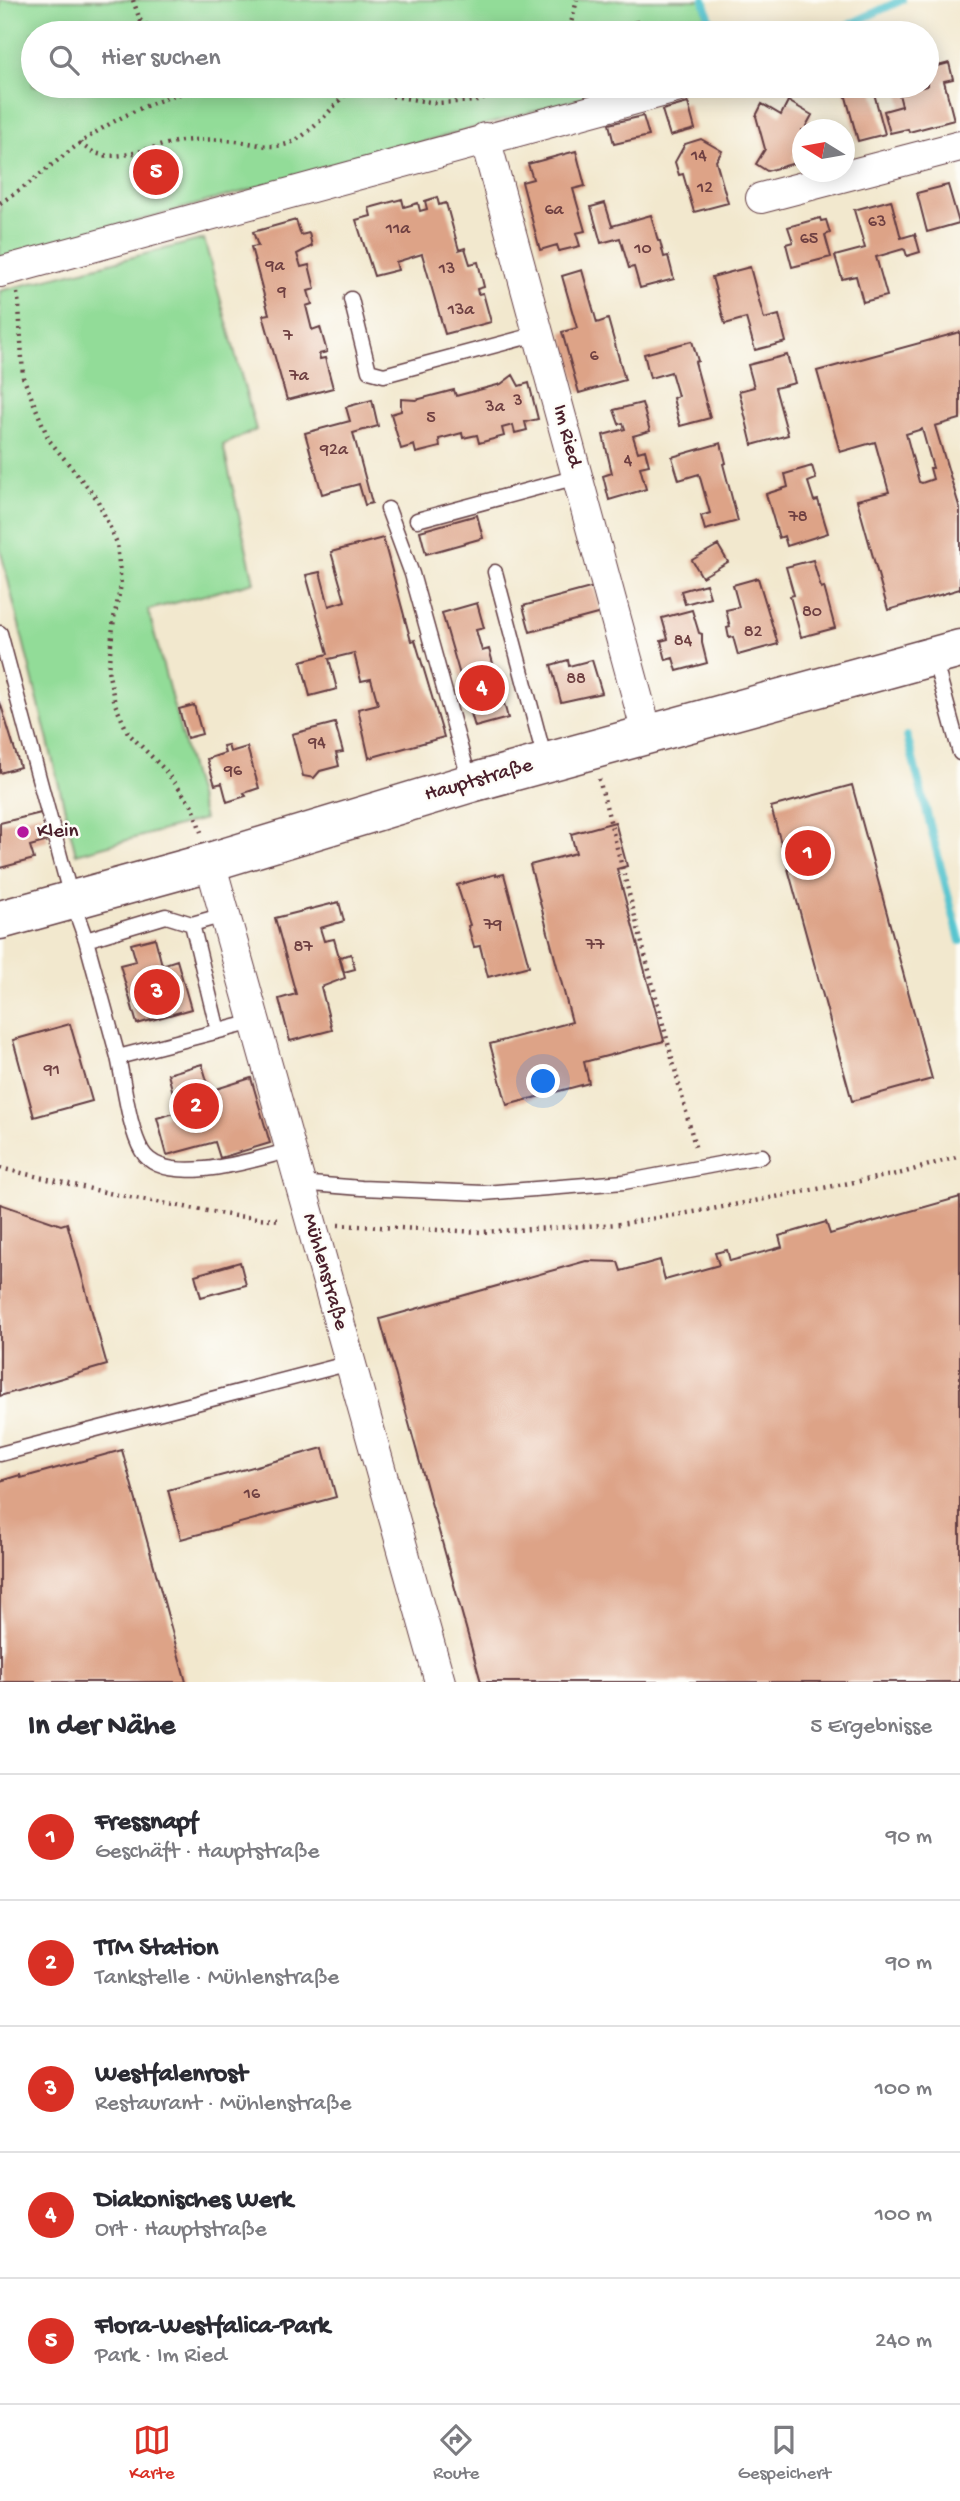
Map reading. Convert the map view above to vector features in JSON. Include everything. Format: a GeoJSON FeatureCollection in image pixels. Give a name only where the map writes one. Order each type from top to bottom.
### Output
{"type":"FeatureCollection","features":[{"type":"Feature","properties":{"kind":"street"},"geometry":{"type":"LineString","coordinates":[[6,270],[637,98]]}},
{"type":"Feature","properties":{"kind":"street","name":"Im Ried"},"geometry":{"type":"LineString","coordinates":[[485,138],[647,733]]}},
{"type":"Feature","properties":{"kind":"street"},"geometry":{"type":"LineString","coordinates":[[761,198],[960,146]]}},
{"type":"Feature","properties":{"kind":"street","name":"Hauptstraße"},"geometry":{"type":"LineString","coordinates":[[0,920],[210,862],[647,733],[947,653]]}},
{"type":"Feature","properties":{"kind":"street","name":"Mühlenstraße"},"geometry":{"type":"LineString","coordinates":[[210,862],[440,1682]]}},
{"type":"Feature","properties":{"kind":"lane"},"geometry":{"type":"LineString","coordinates":[[351,299],[369,371],[384,374],[538,334]]}},
{"type":"Feature","properties":{"kind":"lane"},"geometry":{"type":"LineString","coordinates":[[417,520],[577,477]]}},
{"type":"Feature","properties":{"kind":"lane"},"geometry":{"type":"LineString","coordinates":[[388,509],[412,574],[471,783]]}},
{"type":"Feature","properties":{"kind":"lane"},"geometry":{"type":"LineString","coordinates":[[495,572],[546,762]]}},
{"type":"Feature","properties":{"kind":"lane"},"geometry":{"type":"LineString","coordinates":[[0,633],[72,901],[86,940],[118,1057],[137,1141],[143,1154],[156,1163],[175,1169],[198,1169],[234,1165],[290,1150]]}},
{"type":"Feature","properties":{"kind":"lane"},"geometry":{"type":"LineString","coordinates":[[947,653],[960,753]]}},
{"type":"Feature","properties":{"kind":"lane"},"geometry":{"type":"LineString","coordinates":[[86,940],[166,916],[192,925],[225,915]]}},
{"type":"Feature","properties":{"kind":"lane"},"geometry":{"type":"LineString","coordinates":[[192,925],[218,1031]]}},
{"type":"Feature","properties":{"kind":"lane"},"geometry":{"type":"LineString","coordinates":[[118,1057],[254,1021]]}},
{"type":"Feature","properties":{"kind":"lane"},"geometry":{"type":"LineString","coordinates":[[299,1183],[484,1193],[624,1182],[762,1156]]}},
{"type":"Feature","properties":{"kind":"lane"},"geometry":{"type":"LineString","coordinates":[[0,1454],[350,1363]]}},
{"type":"Feature","properties":{"kind":"path"},"geometry":{"type":"LineString","coordinates":[[133,0],[141,21]]}},
{"type":"Feature","properties":{"kind":"path"},"geometry":{"type":"LineString","coordinates":[[572,21],[577,0]]}},
{"type":"Feature","properties":{"kind":"path"},"geometry":{"type":"LineString","coordinates":[[0,203],[80,143],[123,116],[168,98]]}},
{"type":"Feature","properties":{"kind":"path"},"geometry":{"type":"LineString","coordinates":[[80,143],[89,152],[102,157],[119,157],[178,142],[208,139],[281,145],[304,135],[342,98]]}},
{"type":"Feature","properties":{"kind":"path"},"geometry":{"type":"LineString","coordinates":[[406,98],[436,103],[478,101],[485,98]]}},
{"type":"Feature","properties":{"kind":"path"},"geometry":{"type":"LineString","coordinates":[[6,270],[19,305],[23,377],[49,440],[97,499],[117,543],[121,585],[108,670],[115,704],[128,733],[164,769],[193,807],[210,862]]}},
{"type":"Feature","properties":{"kind":"path"},"geometry":{"type":"LineString","coordinates":[[591,750],[701,1167]]}},
{"type":"Feature","properties":{"kind":"path"},"geometry":{"type":"LineString","coordinates":[[0,1168],[113,1194],[235,1216],[310,1223],[481,1232],[620,1224],[902,1173],[960,1156]]}},
{"type":"Feature","properties":{"kind":"green space"},"geometry":{"type":"Polygon","coordinates":[[[0,0],[702,0],[706,21],[21,21],[21,98],[582,98],[0,259],[0,0]]]}},
{"type":"Feature","properties":{"kind":"green space"},"geometry":{"type":"Polygon","coordinates":[[[204,239],[256,430],[223,445],[254,582],[148,610],[204,819],[76,854],[0,548],[0,291],[204,239]]]}},
{"type":"Feature","properties":{"kind":"building"},"geometry":{"type":"Polygon","coordinates":[[[949,63],[953,79],[944,81],[954,120],[909,132],[908,129],[890,133],[884,111],[902,106],[900,98],[939,98],[939,66],[949,63]]]}},
{"type":"Feature","properties":{"kind":"building"},"geometry":{"type":"Polygon","coordinates":[[[846,98],[875,98],[885,134],[858,141],[855,119],[852,119],[846,98]]]}},
{"type":"Feature","properties":{"kind":"building"},"geometry":{"type":"Polygon","coordinates":[[[788,101],[812,115],[810,119],[792,119],[792,164],[767,171],[756,164],[765,149],[756,116],[762,104],[781,115],[788,101]]]}},
{"type":"Feature","properties":{"kind":"building"},"geometry":{"type":"Polygon","coordinates":[[[688,103],[695,129],[670,136],[662,110],[688,103]]]}},
{"type":"Feature","properties":{"kind":"building"},"geometry":{"type":"Polygon","coordinates":[[[643,116],[649,136],[614,144],[609,124],[643,116]]]}},
{"type":"Feature","properties":{"kind":"building"},"geometry":{"type":"Polygon","coordinates":[[[701,139],[722,151],[716,161],[728,203],[694,212],[683,174],[679,175],[675,162],[685,144],[701,139]]]}},
{"type":"Feature","properties":{"kind":"building"},"geometry":{"type":"Polygon","coordinates":[[[576,151],[585,186],[573,189],[585,231],[576,233],[580,246],[559,251],[557,245],[540,250],[522,182],[533,179],[528,164],[576,151]]]}},
{"type":"Feature","properties":{"kind":"building"},"geometry":{"type":"Polygon","coordinates":[[[948,185],[959,223],[927,232],[917,193],[948,185]]]}},
{"type":"Feature","properties":{"kind":"building"},"geometry":{"type":"Polygon","coordinates":[[[437,197],[439,205],[446,203],[459,250],[465,248],[470,264],[478,262],[484,287],[477,289],[478,294],[483,293],[491,322],[445,334],[422,254],[396,262],[398,270],[374,276],[356,220],[371,216],[369,208],[402,199],[404,207],[418,203],[420,211],[427,209],[425,201],[437,197]]]}},
{"type":"Feature","properties":{"kind":"building"},"geometry":{"type":"Polygon","coordinates":[[[891,200],[901,238],[915,234],[920,252],[907,256],[903,249],[876,257],[887,296],[863,302],[856,276],[842,279],[835,256],[865,248],[854,210],[891,200]]]}},
{"type":"Feature","properties":{"kind":"building"},"geometry":{"type":"Polygon","coordinates":[[[605,203],[612,226],[651,215],[658,241],[664,257],[668,256],[674,279],[640,288],[634,267],[629,268],[620,238],[601,243],[591,207],[605,203]]]}},
{"type":"Feature","properties":{"kind":"building"},"geometry":{"type":"Polygon","coordinates":[[[820,218],[821,221],[826,220],[830,233],[825,235],[831,257],[792,267],[786,244],[793,242],[788,227],[820,218]]]}},
{"type":"Feature","properties":{"kind":"building"},"geometry":{"type":"Polygon","coordinates":[[[296,220],[301,235],[309,233],[312,246],[297,254],[301,267],[309,265],[315,289],[308,291],[312,304],[306,306],[312,330],[320,327],[327,352],[319,354],[320,359],[325,358],[333,388],[287,400],[263,315],[269,314],[251,247],[258,246],[253,232],[296,220]]]}},
{"type":"Feature","properties":{"kind":"building"},"geometry":{"type":"Polygon","coordinates":[[[750,267],[764,319],[779,315],[786,342],[755,350],[746,318],[725,324],[712,277],[750,267]]]}},
{"type":"Feature","properties":{"kind":"building"},"geometry":{"type":"Polygon","coordinates":[[[582,270],[597,323],[608,319],[625,380],[579,393],[562,332],[577,328],[562,276],[582,270]]]}},
{"type":"Feature","properties":{"kind":"building"},"geometry":{"type":"Polygon","coordinates":[[[960,332],[960,419],[935,426],[960,509],[960,589],[888,610],[857,500],[889,492],[875,442],[840,452],[817,371],[960,332]],[[922,429],[906,434],[919,482],[933,479],[930,468],[933,468],[922,429]]]}},
{"type":"Feature","properties":{"kind":"building"},"geometry":{"type":"Polygon","coordinates":[[[692,341],[710,418],[680,426],[673,398],[678,396],[671,372],[650,378],[644,354],[692,341]]]}},
{"type":"Feature","properties":{"kind":"building"},"geometry":{"type":"Polygon","coordinates":[[[787,355],[795,383],[775,388],[788,435],[752,445],[739,391],[754,387],[748,365],[787,355]]]}},
{"type":"Feature","properties":{"kind":"building"},"geometry":{"type":"Polygon","coordinates":[[[513,375],[519,386],[529,383],[538,419],[525,422],[527,430],[515,433],[513,425],[502,428],[504,436],[479,443],[477,435],[463,438],[462,433],[439,439],[440,447],[416,453],[414,445],[401,449],[391,414],[401,411],[401,399],[416,400],[454,390],[456,396],[501,384],[513,375]]]}},
{"type":"Feature","properties":{"kind":"building"},"geometry":{"type":"Polygon","coordinates":[[[372,400],[378,426],[353,433],[372,503],[365,505],[359,484],[322,494],[305,433],[350,421],[346,407],[372,400]]]}},
{"type":"Feature","properties":{"kind":"building"},"geometry":{"type":"Polygon","coordinates":[[[642,403],[650,431],[633,436],[638,452],[645,450],[649,465],[640,467],[646,489],[609,500],[603,476],[612,473],[603,435],[625,429],[623,423],[619,424],[614,410],[642,403]]]}},
{"type":"Feature","properties":{"kind":"building"},"geometry":{"type":"Polygon","coordinates":[[[721,443],[726,463],[723,464],[738,521],[705,530],[701,516],[710,513],[699,474],[679,480],[672,457],[721,443]]]}},
{"type":"Feature","properties":{"kind":"building"},"geometry":{"type":"Polygon","coordinates":[[[812,466],[816,479],[808,482],[814,501],[818,500],[828,533],[787,546],[784,536],[779,538],[766,494],[788,487],[785,474],[812,466]]]}},
{"type":"Feature","properties":{"kind":"building"},"geometry":{"type":"Polygon","coordinates":[[[477,515],[483,538],[426,554],[420,531],[477,515]]]}},
{"type":"Feature","properties":{"kind":"building"},"geometry":{"type":"Polygon","coordinates":[[[383,538],[411,641],[415,640],[444,737],[369,758],[358,709],[378,704],[371,679],[361,681],[354,653],[329,659],[337,689],[310,696],[301,661],[328,654],[306,575],[320,572],[329,606],[345,601],[331,552],[383,538]]]}},
{"type":"Feature","properties":{"kind":"building"},"geometry":{"type":"Polygon","coordinates":[[[718,545],[728,562],[702,577],[692,560],[718,545]]]}},
{"type":"Feature","properties":{"kind":"building"},"geometry":{"type":"Polygon","coordinates":[[[813,560],[821,588],[824,587],[835,628],[801,637],[790,596],[794,595],[786,567],[813,560]]]}},
{"type":"Feature","properties":{"kind":"building"},"geometry":{"type":"Polygon","coordinates":[[[758,578],[778,644],[738,655],[733,637],[729,638],[727,628],[730,627],[726,610],[739,607],[733,585],[758,578]]]}},
{"type":"Feature","properties":{"kind":"building"},"geometry":{"type":"Polygon","coordinates":[[[706,584],[710,597],[685,604],[681,591],[706,584]]]}},
{"type":"Feature","properties":{"kind":"building"},"geometry":{"type":"Polygon","coordinates":[[[594,587],[601,613],[530,632],[523,606],[594,587]]]}},
{"type":"Feature","properties":{"kind":"building"},"geometry":{"type":"Polygon","coordinates":[[[477,603],[484,628],[476,630],[482,651],[489,649],[508,718],[475,727],[442,613],[477,603]]]}},
{"type":"Feature","properties":{"kind":"building"},"geometry":{"type":"Polygon","coordinates":[[[692,610],[699,633],[702,634],[707,663],[677,671],[673,658],[666,660],[661,641],[668,639],[662,618],[692,610]]]}},
{"type":"Feature","properties":{"kind":"building"},"geometry":{"type":"Polygon","coordinates":[[[568,660],[569,666],[592,660],[602,693],[561,702],[551,665],[568,660]]]}},
{"type":"Feature","properties":{"kind":"building"},"geometry":{"type":"Polygon","coordinates":[[[0,702],[20,767],[0,773],[0,702]]]}},
{"type":"Feature","properties":{"kind":"building"},"geometry":{"type":"Polygon","coordinates":[[[194,705],[202,734],[187,738],[179,709],[194,705]]]}},
{"type":"Feature","properties":{"kind":"building"},"geometry":{"type":"Polygon","coordinates":[[[335,723],[343,752],[336,753],[339,766],[320,771],[314,778],[303,776],[292,734],[335,723]]]}},
{"type":"Feature","properties":{"kind":"building"},"geometry":{"type":"Polygon","coordinates":[[[228,745],[230,752],[247,747],[259,788],[244,793],[246,796],[227,802],[222,783],[215,785],[207,759],[225,753],[223,746],[228,745]]]}},
{"type":"Feature","properties":{"kind":"building"},"geometry":{"type":"Polygon","coordinates":[[[852,785],[932,1079],[852,1101],[771,807],[852,785]]]}},
{"type":"Feature","properties":{"kind":"building","name":"Klein"},"geometry":{"type":"Polygon","coordinates":[[[41,813],[48,841],[30,846],[34,859],[0,868],[0,823],[41,813]]]}},
{"type":"Feature","properties":{"kind":"building"},"geometry":{"type":"Polygon","coordinates":[[[615,822],[627,866],[617,869],[664,1041],[584,1062],[589,1083],[507,1105],[490,1044],[572,1022],[530,865],[576,853],[571,834],[615,822]]]}},
{"type":"Feature","properties":{"kind":"building"},"geometry":{"type":"Polygon","coordinates":[[[504,874],[529,966],[488,977],[480,946],[474,947],[457,885],[504,874]]]}},
{"type":"Feature","properties":{"kind":"building"},"geometry":{"type":"Polygon","coordinates":[[[339,902],[344,921],[320,928],[324,941],[334,939],[345,978],[321,987],[332,1030],[290,1041],[279,999],[296,994],[275,918],[339,902]]]}},
{"type":"Feature","properties":{"kind":"building"},"geometry":{"type":"Polygon","coordinates":[[[155,938],[162,965],[177,960],[191,1009],[137,1024],[120,965],[136,961],[131,944],[155,938]]]}},
{"type":"Feature","properties":{"kind":"building"},"geometry":{"type":"Polygon","coordinates":[[[351,954],[355,969],[344,972],[340,957],[351,954]]]}},
{"type":"Feature","properties":{"kind":"building"},"geometry":{"type":"Polygon","coordinates":[[[70,1024],[92,1101],[34,1117],[13,1040],[70,1024]]]}},
{"type":"Feature","properties":{"kind":"building"},"geometry":{"type":"Polygon","coordinates":[[[202,1064],[210,1091],[251,1078],[270,1143],[220,1158],[215,1142],[167,1155],[157,1118],[178,1112],[168,1074],[202,1064]]]}},
{"type":"Feature","properties":{"kind":"building"},"geometry":{"type":"Polygon","coordinates":[[[960,1197],[960,1682],[481,1682],[380,1319],[586,1261],[618,1262],[621,1271],[660,1260],[665,1280],[719,1265],[715,1253],[727,1250],[730,1261],[782,1247],[779,1236],[826,1222],[830,1234],[960,1197]]]}},
{"type":"Feature","properties":{"kind":"building"},"geometry":{"type":"Polygon","coordinates":[[[0,1204],[61,1225],[67,1223],[107,1365],[0,1396],[0,1204]]]}},
{"type":"Feature","properties":{"kind":"building"},"geometry":{"type":"Polygon","coordinates":[[[240,1262],[246,1285],[201,1297],[195,1275],[240,1262]]]}},
{"type":"Feature","properties":{"kind":"building"},"geometry":{"type":"Polygon","coordinates":[[[323,1448],[336,1497],[181,1539],[168,1490],[323,1448]]]}},
{"type":"Feature","properties":{"kind":"building"},"geometry":{"type":"Polygon","coordinates":[[[122,1450],[186,1682],[0,1682],[0,1481],[20,1475],[21,1478],[122,1450]]]}},
{"type":"Feature","properties":{"kind":"waterway"},"geometry":{"type":"LineString","coordinates":[[704,0],[710,21]]}},
{"type":"Feature","properties":{"kind":"waterway"},"geometry":{"type":"LineString","coordinates":[[857,21],[902,0]]}},
{"type":"Feature","properties":{"kind":"waterway"},"geometry":{"type":"LineString","coordinates":[[907,736],[960,941]]}},
{"type":"Feature","properties":{"kind":"place","name":"Flora-Westfalica-Park"},"geometry":{"type":"Point","coordinates":[156,172]}},
{"type":"Feature","properties":{"kind":"place","name":"Diakonisches Werk"},"geometry":{"type":"Point","coordinates":[482,688]}},
{"type":"Feature","properties":{"kind":"place","name":"Klein"},"geometry":{"type":"Point","coordinates":[23,832]}},
{"type":"Feature","properties":{"kind":"place","name":"Fressnapf"},"geometry":{"type":"Point","coordinates":[808,853]}},
{"type":"Feature","properties":{"kind":"place","name":"Westfalenrost"},"geometry":{"type":"Point","coordinates":[157,992]}},
{"type":"Feature","properties":{"kind":"place","name":"TTM Station"},"geometry":{"type":"Point","coordinates":[196,1106]}}]}
